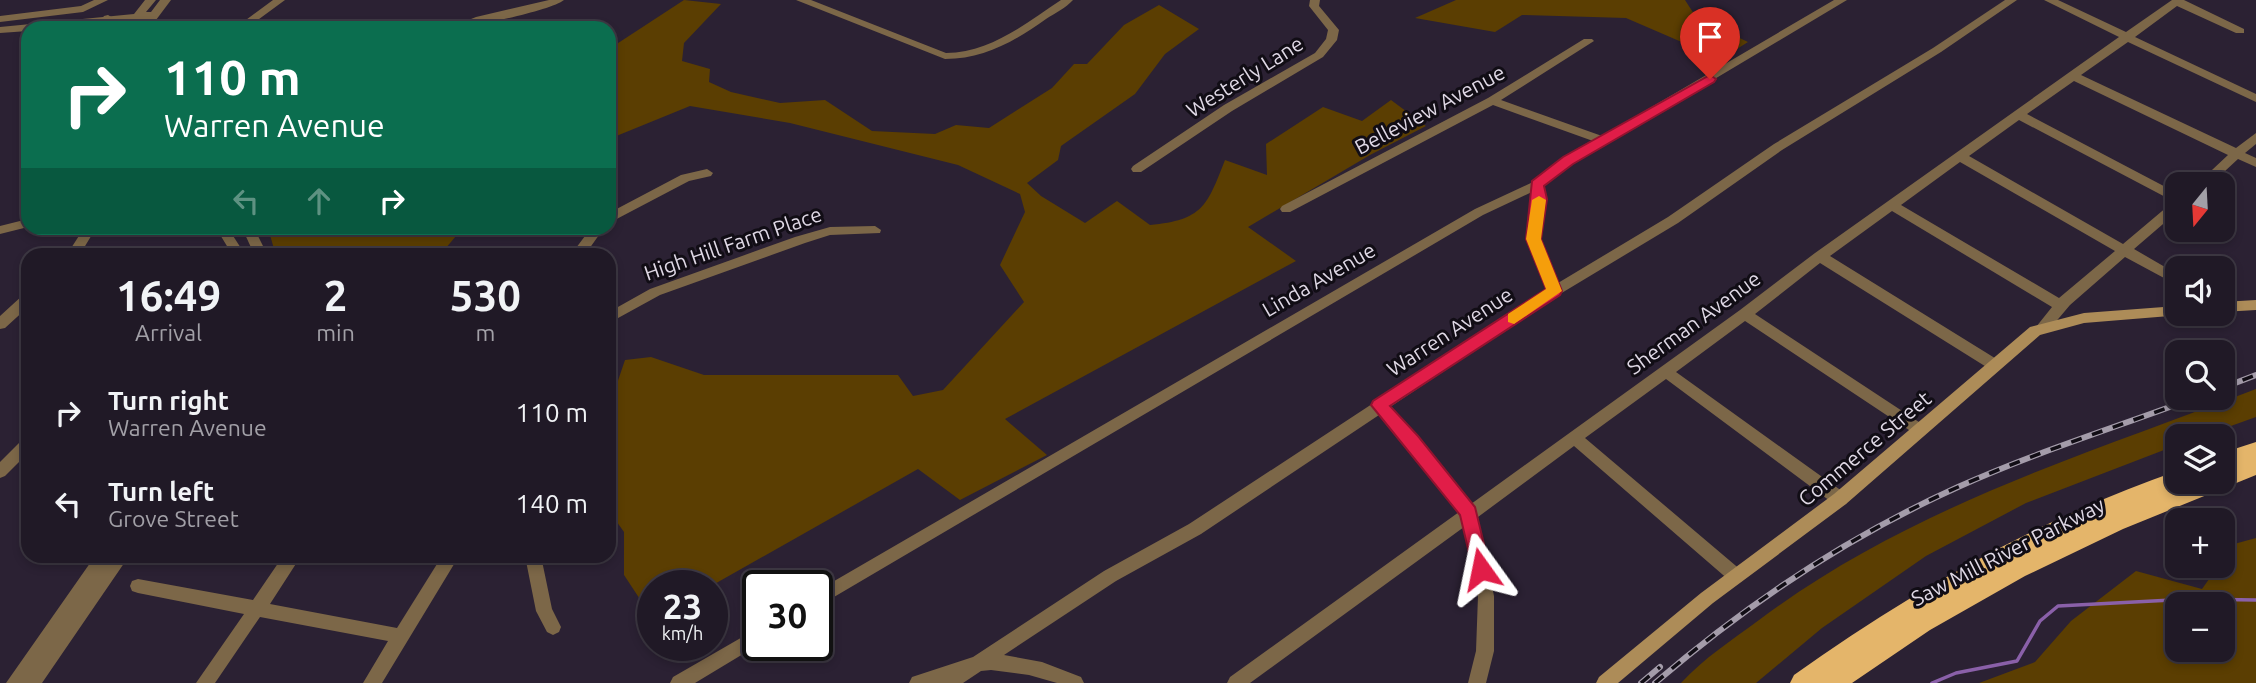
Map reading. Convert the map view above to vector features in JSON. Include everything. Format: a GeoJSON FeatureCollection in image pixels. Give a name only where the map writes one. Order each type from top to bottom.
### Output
{"type":"FeatureCollection","features":[{"type":"Feature","properties":{"kind":"highway"},"geometry":{"type":"LineString","coordinates":[[2235,457],[2256,450]]}},
{"type":"Feature","properties":{"kind":"highway"},"geometry":{"type":"LineString","coordinates":[[2235,473],[2256,466]]}},
{"type":"Feature","properties":{"kind":"highway","name":"Saw Mill River Parkway"},"geometry":{"type":"LineString","coordinates":[[1802,683],[1870,635],[1968,578],[2063,529],[2165,485]]}},
{"type":"Feature","properties":{"kind":"highway","name":"Saw Mill River Parkway"},"geometry":{"type":"LineString","coordinates":[[1833,683],[1926,621],[2032,563],[2184,494]]}},
{"type":"Feature","properties":{"kind":"main road"},"geometry":{"type":"LineString","coordinates":[[2235,306],[2256,305]]}},
{"type":"Feature","properties":{"kind":"main road","name":"Commerce Street"},"geometry":{"type":"LineString","coordinates":[[1605,683],[1736,576],[1840,499],[1993,364],[2043,327],[2084,318],[2165,312]]}},
{"type":"Feature","properties":{"kind":"street"},"geometry":{"type":"LineString","coordinates":[[0,19],[83,9],[103,0]]}},
{"type":"Feature","properties":{"kind":"street"},"geometry":{"type":"LineString","coordinates":[[133,21],[151,0]]}},
{"type":"Feature","properties":{"kind":"street"},"geometry":{"type":"LineString","coordinates":[[149,21],[166,0]]}},
{"type":"Feature","properties":{"kind":"street"},"geometry":{"type":"LineString","coordinates":[[250,21],[280,0]]}},
{"type":"Feature","properties":{"kind":"street"},"geometry":{"type":"LineString","coordinates":[[470,21],[507,15],[559,0]]}},
{"type":"Feature","properties":{"kind":"street"},"geometry":{"type":"LineString","coordinates":[[801,0],[942,55],[960,57],[988,49],[1068,0]]}},
{"type":"Feature","properties":{"kind":"street","name":"Westerly Lane"},"geometry":{"type":"LineString","coordinates":[[1137,169],[1228,108],[1319,55],[1331,40],[1334,30],[1314,6],[1315,0]]}},
{"type":"Feature","properties":{"kind":"street","name":"Linda Avenue"},"geometry":{"type":"LineString","coordinates":[[833,591],[1479,212],[1537,185],[1568,161],[1842,0]]}},
{"type":"Feature","properties":{"kind":"street","name":"Warren Avenue"},"geometry":{"type":"LineString","coordinates":[[949,683],[1111,576],[1195,529],[1555,291],[1673,220],[1778,147],[1937,50],[2012,0]]}},
{"type":"Feature","properties":{"kind":"street"},"geometry":{"type":"LineString","coordinates":[[2049,0],[2256,98]]}},
{"type":"Feature","properties":{"kind":"street"},"geometry":{"type":"LineString","coordinates":[[2178,1],[2240,31]]}},
{"type":"Feature","properties":{"kind":"street","name":"Sherman Avenue"},"geometry":{"type":"LineString","coordinates":[[1236,683],[1821,256],[2178,1]]}},
{"type":"Feature","properties":{"kind":"street"},"geometry":{"type":"LineString","coordinates":[[81,21],[153,15]]}},
{"type":"Feature","properties":{"kind":"street"},"geometry":{"type":"LineString","coordinates":[[0,30],[21,28]]}},
{"type":"Feature","properties":{"kind":"street","name":"Belleview Avenue"},"geometry":{"type":"LineString","coordinates":[[1286,209],[1492,101],[1588,41]]}},
{"type":"Feature","properties":{"kind":"street"},"geometry":{"type":"LineString","coordinates":[[2073,76],[2256,163]]}},
{"type":"Feature","properties":{"kind":"street"},"geometry":{"type":"LineString","coordinates":[[1492,101],[1604,141]]}},
{"type":"Feature","properties":{"kind":"street"},"geometry":{"type":"LineString","coordinates":[[2019,115],[2165,192]]}},
{"type":"Feature","properties":{"kind":"street"},"geometry":{"type":"LineString","coordinates":[[2216,172],[2256,137]]}},
{"type":"Feature","properties":{"kind":"street"},"geometry":{"type":"LineString","coordinates":[[1961,157],[2165,273]]}},
{"type":"Feature","properties":{"kind":"street"},"geometry":{"type":"LineString","coordinates":[[616,215],[685,178],[706,173]]}},
{"type":"Feature","properties":{"kind":"street"},"geometry":{"type":"LineString","coordinates":[[1537,185],[1539,199],[1534,239],[1555,291]]}},
{"type":"Feature","properties":{"kind":"street"},"geometry":{"type":"LineString","coordinates":[[1892,205],[2060,305]]}},
{"type":"Feature","properties":{"kind":"street"},"geometry":{"type":"LineString","coordinates":[[2043,327],[2060,305],[2165,215]]}},
{"type":"Feature","properties":{"kind":"street"},"geometry":{"type":"LineString","coordinates":[[0,230],[21,225]]}},
{"type":"Feature","properties":{"kind":"street","name":"High Hill Farm Place"},"geometry":{"type":"LineString","coordinates":[[616,314],[654,292],[800,240],[830,231],[875,230]]}},
{"type":"Feature","properties":{"kind":"street"},"geometry":{"type":"LineString","coordinates":[[1821,256],[1993,364]]}},
{"type":"Feature","properties":{"kind":"street"},"geometry":{"type":"LineString","coordinates":[[0,324],[21,305]]}},
{"type":"Feature","properties":{"kind":"street"},"geometry":{"type":"LineString","coordinates":[[1745,314],[1920,430]]}},
{"type":"Feature","properties":{"kind":"street"},"geometry":{"type":"LineString","coordinates":[[1665,371],[1840,499]]}},
{"type":"Feature","properties":{"kind":"street"},"geometry":{"type":"LineString","coordinates":[[1379,405],[1412,440],[1469,513],[1486,596],[1485,651],[1477,683]]}},
{"type":"Feature","properties":{"kind":"street"},"geometry":{"type":"LineString","coordinates":[[1574,438],[1736,576]]}},
{"type":"Feature","properties":{"kind":"street"},"geometry":{"type":"LineString","coordinates":[[0,472],[21,450]]}},
{"type":"Feature","properties":{"kind":"street"},"geometry":{"type":"LineString","coordinates":[[15,683],[100,563]]}},
{"type":"Feature","properties":{"kind":"street"},"geometry":{"type":"LineString","coordinates":[[32,683],[116,563]]}},
{"type":"Feature","properties":{"kind":"street"},"geometry":{"type":"LineString","coordinates":[[205,683],[288,563]]}},
{"type":"Feature","properties":{"kind":"street"},"geometry":{"type":"LineString","coordinates":[[372,683],[447,563]]}},
{"type":"Feature","properties":{"kind":"street"},"geometry":{"type":"LineString","coordinates":[[534,563],[544,611],[553,627]]}},
{"type":"Feature","properties":{"kind":"street"},"geometry":{"type":"LineString","coordinates":[[138,586],[401,636]]}},
{"type":"Feature","properties":{"kind":"street"},"geometry":{"type":"LineString","coordinates":[[679,683],[742,646]]}},
{"type":"Feature","properties":{"kind":"street"},"geometry":{"type":"LineString","coordinates":[[918,683],[981,663],[1039,668],[1075,683]]}},
{"type":"Feature","properties":{"kind":"shaded area"},"geometry":{"type":"Polygon","coordinates":[[[684,0],[721,4],[684,43],[682,61],[710,69],[709,82],[731,92],[780,103],[825,100],[872,131],[935,134],[956,125],[989,128],[1052,88],[1074,64],[1087,64],[1124,25],[1159,5],[1199,29],[1165,54],[1135,94],[1061,146],[1058,160],[1027,183],[1041,196],[1085,223],[1117,201],[1150,225],[1182,219],[1201,208],[1213,189],[1225,160],[1267,175],[1266,144],[1323,107],[1362,121],[1391,100],[1426,126],[1370,155],[1248,227],[1296,261],[1005,419],[1047,455],[960,500],[918,469],[728,576],[728,570],[637,570],[637,595],[624,575],[624,532],[616,521],[616,386],[625,360],[651,357],[704,375],[898,375],[913,396],[943,390],[1024,302],[1000,265],[1025,212],[1020,194],[958,165],[790,123],[690,106],[616,136],[616,44],[684,0]]]}},
{"type":"Feature","properties":{"kind":"shaded area"},"geometry":{"type":"Polygon","coordinates":[[[1456,0],[1685,0],[1696,17],[1748,42],[1721,59],[1626,18],[1522,15],[1495,32],[1415,18],[1456,0]]]}},
{"type":"Feature","properties":{"kind":"shaded area"},"geometry":{"type":"Polygon","coordinates":[[[270,235],[456,236],[446,248],[274,248],[270,235]]]}},
{"type":"Feature","properties":{"kind":"shaded area"},"geometry":{"type":"Polygon","coordinates":[[[2256,389],[2256,417],[2235,425],[2165,424],[2165,450],[2026,503],[1926,556],[1822,628],[1756,683],[1681,683],[1709,657],[1759,620],[1817,580],[1876,546],[1999,487],[2062,462],[2200,410],[2235,410],[2235,397],[2256,389]]]}},
{"type":"Feature","properties":{"kind":"shaded area"},"geometry":{"type":"Polygon","coordinates":[[[2256,538],[2256,683],[1979,683],[2035,662],[2071,621],[2136,571],[2202,589],[2210,578],[2235,578],[2235,544],[2256,538]]]}},
{"type":"Feature","properties":{"kind":"waterway"},"geometry":{"type":"LineString","coordinates":[[1932,683],[1956,673],[2017,661],[2040,621],[2058,606],[2191,599],[2256,600]]}},
{"type":"Feature","properties":{"kind":"railway"},"geometry":{"type":"LineString","coordinates":[[2235,383],[2256,375]]}},
{"type":"Feature","properties":{"kind":"railway"},"geometry":{"type":"LineString","coordinates":[[1655,683],[1762,599],[1877,528],[1987,474],[2165,409]]}},
{"type":"Feature","properties":{"kind":"railway"},"geometry":{"type":"LineString","coordinates":[[1641,683],[1660,667]]}},
{"type":"Feature","properties":{"kind":"slow traffic"},"geometry":{"type":"LineString","coordinates":[[1514,318],[1555,291],[1548,281],[1534,239],[1539,200]]}},
{"type":"Feature","properties":{"kind":"route"},"geometry":{"type":"LineString","coordinates":[[1481,569],[1469,513],[1412,440],[1379,405],[1555,291],[1548,281],[1534,239],[1539,199],[1537,185],[1568,161],[1710,79]]}}]}
